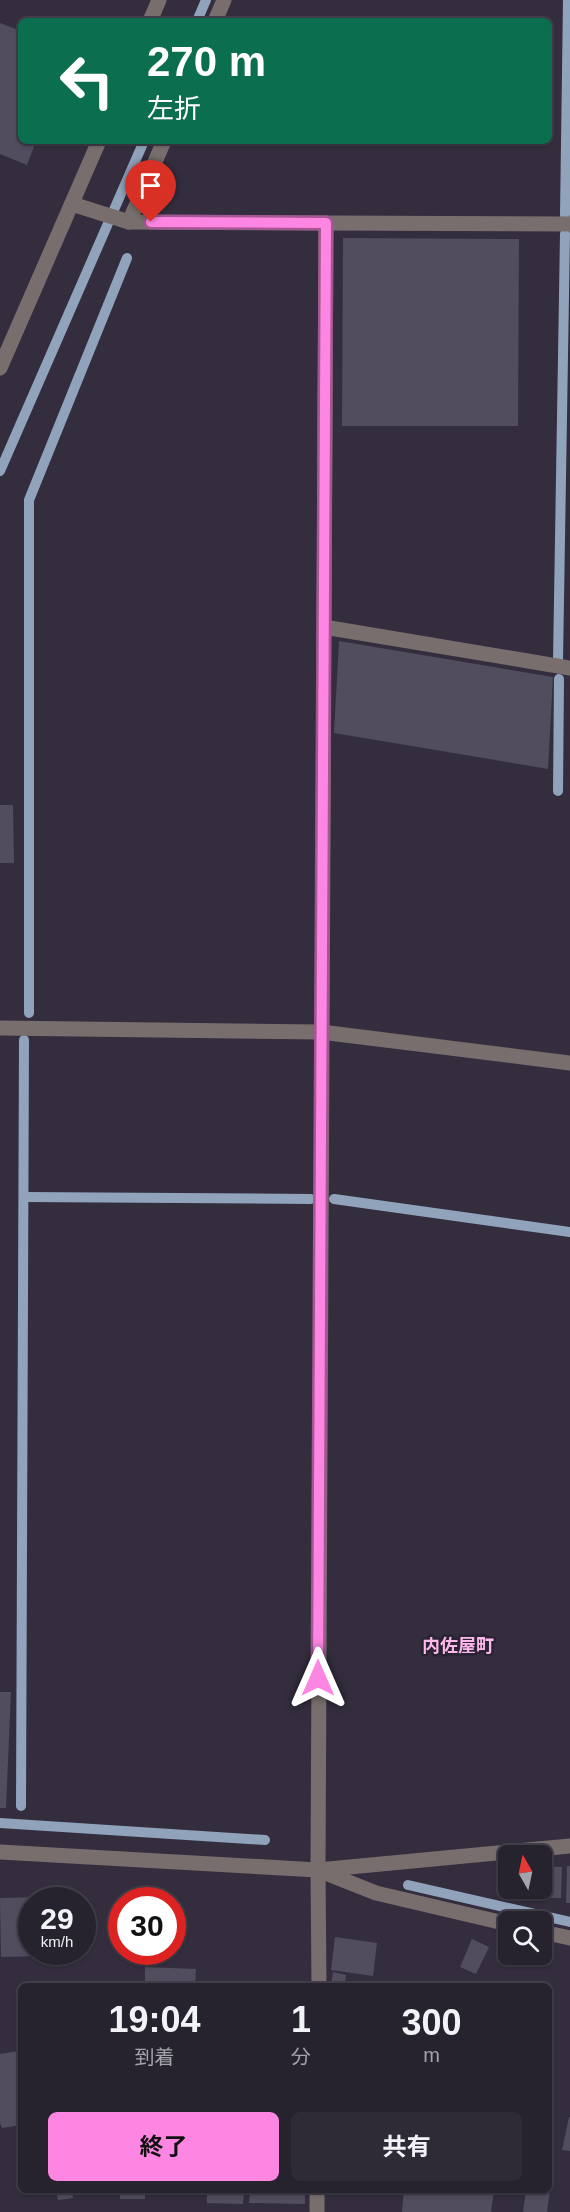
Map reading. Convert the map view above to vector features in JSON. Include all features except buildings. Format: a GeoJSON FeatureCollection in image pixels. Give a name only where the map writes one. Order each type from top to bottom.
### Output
{"type":"FeatureCollection","features":[{"type":"Feature","properties":{"kind":"street"},"geometry":{"type":"LineString","coordinates":[[151,18],[159,0]]}},
{"type":"Feature","properties":{"kind":"street"},"geometry":{"type":"LineString","coordinates":[[216,18],[224,0]]}},
{"type":"Feature","properties":{"kind":"street"},"geometry":{"type":"LineString","coordinates":[[0,368],[98,144]]}},
{"type":"Feature","properties":{"kind":"street"},"geometry":{"type":"LineString","coordinates":[[125,221],[163,144]]}},
{"type":"Feature","properties":{"kind":"street"},"geometry":{"type":"LineString","coordinates":[[72,204],[125,221],[570,224]]}},
{"type":"Feature","properties":{"kind":"street"},"geometry":{"type":"LineString","coordinates":[[319,1983],[326,223]]}},
{"type":"Feature","properties":{"kind":"street"},"geometry":{"type":"LineString","coordinates":[[324,627],[570,668]]}},
{"type":"Feature","properties":{"kind":"street"},"geometry":{"type":"LineString","coordinates":[[0,1028],[321,1032],[570,1063]]}},
{"type":"Feature","properties":{"kind":"street"},"geometry":{"type":"LineString","coordinates":[[0,1851],[318,1870],[570,1846]]}},
{"type":"Feature","properties":{"kind":"street"},"geometry":{"type":"LineString","coordinates":[[318,1870],[376,1893],[498,1922]]}},
{"type":"Feature","properties":{"kind":"street"},"geometry":{"type":"LineString","coordinates":[[552,1934],[570,1938]]}},
{"type":"Feature","properties":{"kind":"street"},"geometry":{"type":"LineString","coordinates":[[317,2193],[317,2212]]}},
{"type":"Feature","properties":{"kind":"waterway"},"geometry":{"type":"LineString","coordinates":[[198,18],[206,0]]}},
{"type":"Feature","properties":{"kind":"waterway"},"geometry":{"type":"LineString","coordinates":[[565,215],[568,0]]}},
{"type":"Feature","properties":{"kind":"waterway"},"geometry":{"type":"LineString","coordinates":[[0,471],[143,144]]}},
{"type":"Feature","properties":{"kind":"waterway"},"geometry":{"type":"LineString","coordinates":[[558,661],[565,234]]}},
{"type":"Feature","properties":{"kind":"waterway"},"geometry":{"type":"LineString","coordinates":[[29,1013],[29,500],[127,258]]}},
{"type":"Feature","properties":{"kind":"waterway"},"geometry":{"type":"LineString","coordinates":[[558,791],[559,679]]}},
{"type":"Feature","properties":{"kind":"waterway"},"geometry":{"type":"LineString","coordinates":[[21,1806],[24,1040]]}},
{"type":"Feature","properties":{"kind":"waterway"},"geometry":{"type":"LineString","coordinates":[[24,1197],[311,1199]]}},
{"type":"Feature","properties":{"kind":"waterway"},"geometry":{"type":"LineString","coordinates":[[334,1199],[570,1232]]}},
{"type":"Feature","properties":{"kind":"waterway"},"geometry":{"type":"LineString","coordinates":[[0,1823],[265,1840]]}},
{"type":"Feature","properties":{"kind":"waterway"},"geometry":{"type":"LineString","coordinates":[[408,1885],[570,1922]]}},
{"type":"Feature","properties":{"kind":"district","name":"内佐屋町"},"geometry":{"type":"Point","coordinates":[458,1646]}},
{"type":"Feature","properties":{"kind":"route"},"geometry":{"type":"LineString","coordinates":[[151,222],[326,223],[318,1678]]}}]}
